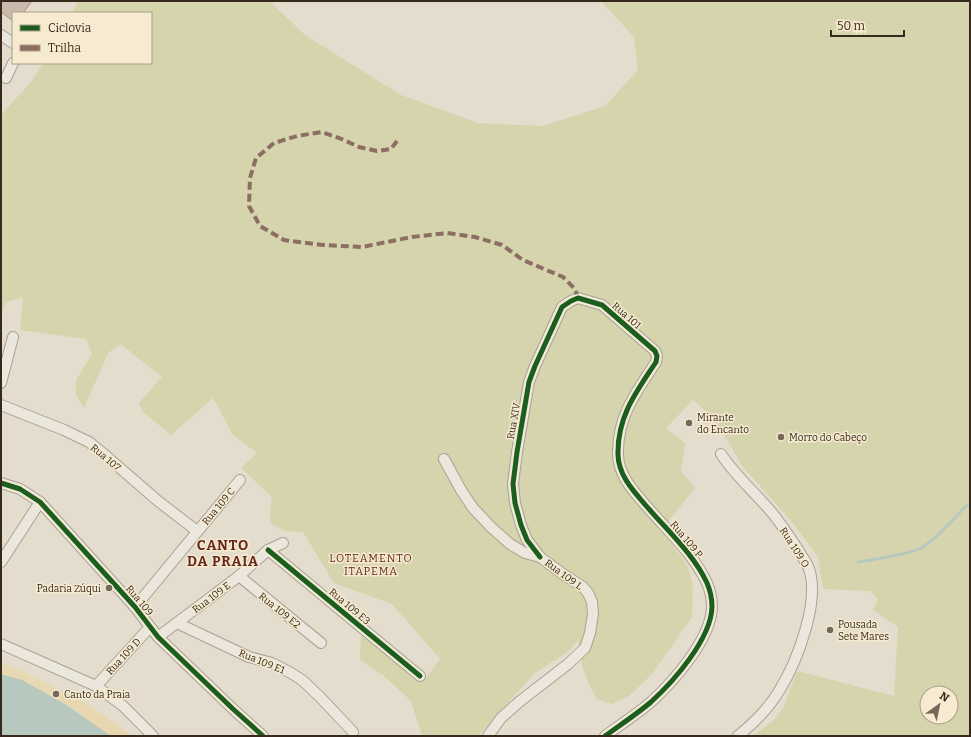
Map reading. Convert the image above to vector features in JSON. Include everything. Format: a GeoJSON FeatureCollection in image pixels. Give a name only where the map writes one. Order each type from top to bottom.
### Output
{"type":"FeatureCollection","features":[{"type":"Feature","properties":{"kind":"street"},"geometry":{"type":"LineString","coordinates":[[1,35],[12,42]]}},
{"type":"Feature","properties":{"kind":"street"},"geometry":{"type":"LineString","coordinates":[[6,78],[13,64]]}},
{"type":"Feature","properties":{"kind":"street","name":"Rua 101"},"geometry":{"type":"LineString","coordinates":[[578,298],[602,305],[655,351],[657,356]]}},
{"type":"Feature","properties":{"kind":"street","name":"Rua XIV"},"geometry":{"type":"LineString","coordinates":[[540,557],[527,540],[515,503],[513,484],[517,452],[529,382],[535,366],[562,307],[578,298]]}},
{"type":"Feature","properties":{"kind":"street"},"geometry":{"type":"LineString","coordinates":[[1,383],[13,337]]}},
{"type":"Feature","properties":{"kind":"street","name":"Rua 109 P"},"geometry":{"type":"LineString","coordinates":[[605,736],[650,702],[677,675],[694,653],[700,642],[710,618],[712,606],[707,584],[696,564],[635,493],[624,477],[619,464],[618,452],[621,426],[626,410],[656,362],[657,356]]}},
{"type":"Feature","properties":{"kind":"street","name":"Rua 107"},"geometry":{"type":"LineString","coordinates":[[1,405],[64,430],[89,442],[105,454],[158,501],[197,531]]}},
{"type":"Feature","properties":{"kind":"street","name":"Rua 109 O"},"geometry":{"type":"LineString","coordinates":[[721,454],[728,466],[769,509],[782,527],[807,564],[810,570],[812,583],[811,604],[806,629],[786,679],[770,704],[759,717],[738,736]]}},
{"type":"Feature","properties":{"kind":"street","name":"Rua 109 L"},"geometry":{"type":"LineString","coordinates":[[444,459],[473,508],[492,528],[515,547],[525,553],[540,557],[583,587],[592,602],[593,614],[590,633],[585,648],[568,664],[518,702],[501,718],[488,736]]}},
{"type":"Feature","properties":{"kind":"street","name":"Rua 109 C"},"geometry":{"type":"LineString","coordinates":[[135,606],[240,480]]}},
{"type":"Feature","properties":{"kind":"street","name":"Rua 109"},"geometry":{"type":"LineString","coordinates":[[1,483],[20,489],[40,502],[135,606],[158,637],[263,736]]}},
{"type":"Feature","properties":{"kind":"street"},"geometry":{"type":"LineString","coordinates":[[1,562],[40,502]]}},
{"type":"Feature","properties":{"kind":"street","name":"Rua 109 E"},"geometry":{"type":"LineString","coordinates":[[158,637],[239,576],[268,550],[283,543]]}},
{"type":"Feature","properties":{"kind":"street","name":"Rua 109 E3"},"geometry":{"type":"LineString","coordinates":[[268,550],[420,676]]}},
{"type":"Feature","properties":{"kind":"street","name":"Rua 109 E2"},"geometry":{"type":"LineString","coordinates":[[239,576],[321,643]]}},
{"type":"Feature","properties":{"kind":"street","name":"Rua 109 E1"},"geometry":{"type":"LineString","coordinates":[[177,624],[250,657],[272,663],[292,673],[320,697],[353,732]]}},
{"type":"Feature","properties":{"kind":"street","name":"Rua 109 D"},"geometry":{"type":"LineString","coordinates":[[96,686],[150,627]]}},
{"type":"Feature","properties":{"kind":"street"},"geometry":{"type":"LineString","coordinates":[[1,644],[96,686],[123,706],[153,736]]}},
{"type":"Feature","properties":{"kind":"green space"},"geometry":{"type":"Polygon","coordinates":[[[78,1],[269,1],[305,35],[401,95],[478,123],[543,126],[605,106],[638,70],[634,37],[601,1],[970,1],[970,736],[753,736],[774,720],[783,708],[797,671],[894,696],[898,627],[873,610],[878,599],[870,591],[823,589],[818,557],[793,523],[743,467],[714,418],[693,400],[666,428],[685,443],[681,471],[695,488],[662,529],[688,567],[693,587],[692,617],[653,673],[629,696],[612,704],[597,699],[583,669],[578,640],[569,651],[535,673],[478,736],[422,736],[411,701],[383,675],[360,660],[361,634],[403,669],[425,679],[440,659],[392,604],[334,583],[303,532],[286,531],[271,524],[270,511],[272,497],[241,468],[257,453],[233,435],[213,398],[171,435],[143,412],[139,403],[162,377],[121,344],[108,353],[84,408],[76,395],[76,380],[92,354],[86,339],[20,330],[23,297],[7,302],[1,311],[1,115],[32,81],[42,64],[152,64],[152,12],[73,12],[78,1]]]}},
{"type":"Feature","properties":{"kind":"sand","name":"Canto da Praia"},"geometry":{"type":"Polygon","coordinates":[[[1,662],[69,694],[101,713],[131,736],[111,736],[65,704],[22,680],[1,674],[1,662]]]}},
{"type":"Feature","properties":{"kind":"shaded area"},"geometry":{"type":"Polygon","coordinates":[[[1,674],[22,680],[65,704],[111,736],[1,736],[1,674]]]}},
{"type":"Feature","properties":{"kind":"building"},"geometry":{"type":"Polygon","coordinates":[[[1,1],[32,1],[24,12],[12,12],[12,20],[1,12],[1,1]]]}},
{"type":"Feature","properties":{"kind":"waterway"},"geometry":{"type":"LineString","coordinates":[[858,562],[898,555],[914,551],[927,545],[966,506],[970,504]]}},
{"type":"Feature","properties":{"kind":"marked path"},"geometry":{"type":"LineString","coordinates":[[397,141],[391,149],[377,151],[359,147],[322,132],[297,136],[274,143],[256,158],[250,178],[249,206],[260,226],[284,240],[323,245],[362,247],[412,237],[447,233],[475,237],[502,245],[523,260],[563,277],[575,289],[578,298]]}},
{"type":"Feature","properties":{"kind":"cycle path"},"geometry":{"type":"LineString","coordinates":[[540,557],[527,540],[515,503],[513,484],[517,452],[529,382],[535,366],[562,307],[578,298],[602,305],[655,351],[657,356],[656,362],[636,393],[621,426],[618,460],[620,468],[633,490],[681,544],[702,573],[711,595],[712,604],[710,619],[705,632],[690,659],[670,683],[651,702],[605,736]]}},
{"type":"Feature","properties":{"kind":"cycle path"},"geometry":{"type":"LineString","coordinates":[[1,483],[20,489],[40,502],[135,607],[158,637],[263,736]]}},
{"type":"Feature","properties":{"kind":"cycle path"},"geometry":{"type":"LineString","coordinates":[[268,550],[420,676]]}},
{"type":"Feature","properties":{"kind":"place","name":"Mirante do Encanto"},"geometry":{"type":"Point","coordinates":[689,423]}},
{"type":"Feature","properties":{"kind":"place","name":"Morro do Cabeço"},"geometry":{"type":"Point","coordinates":[781,437]}},
{"type":"Feature","properties":{"kind":"place","name":"Padaria Zúqui"},"geometry":{"type":"Point","coordinates":[109,588]}},
{"type":"Feature","properties":{"kind":"place","name":"Pousada Sete Mares"},"geometry":{"type":"Point","coordinates":[830,630]}},
{"type":"Feature","properties":{"kind":"place","name":"Canto da Praia"},"geometry":{"type":"Point","coordinates":[56,694]}},
{"type":"Feature","properties":{"kind":"district","name":"CANTO DA PRAIA"},"geometry":{"type":"Point","coordinates":[223,554]}},
{"type":"Feature","properties":{"kind":"district","name":"LOTEAMENTO ITAPEMA"},"geometry":{"type":"Point","coordinates":[371,564]}}]}
